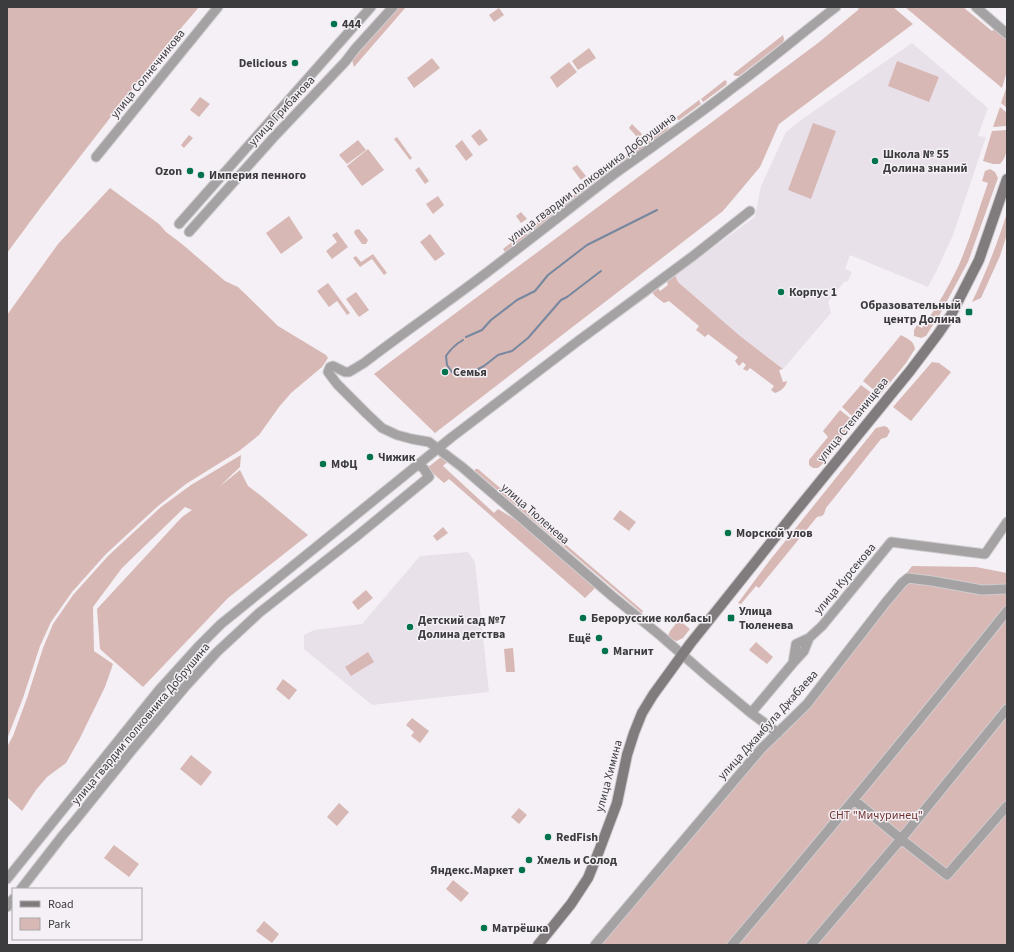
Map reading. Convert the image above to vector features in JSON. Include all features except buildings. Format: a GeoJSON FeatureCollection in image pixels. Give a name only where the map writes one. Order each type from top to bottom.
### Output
{"type":"FeatureCollection","features":[{"type":"Feature","properties":{"kind":"street","name":"улица Солнечникова"},"geometry":{"type":"LineString","coordinates":[[96,157],[218,7]]}},
{"type":"Feature","properties":{"kind":"street","name":"улица Грибанова"},"geometry":{"type":"LineString","coordinates":[[179,224],[371,7]]}},
{"type":"Feature","properties":{"kind":"street","name":"улица Грибанова"},"geometry":{"type":"LineString","coordinates":[[189,232],[273,138],[345,62],[393,7]]}},
{"type":"Feature","properties":{"kind":"street","name":"улица гвардии полковника Добрушина"},"geometry":{"type":"LineString","coordinates":[[360,365],[455,297],[561,214],[729,91],[836,7]]}},
{"type":"Feature","properties":{"kind":"street"},"geometry":{"type":"LineString","coordinates":[[976,7],[1007,34]]}},
{"type":"Feature","properties":{"kind":"street","name":"улица Степанищева"},"geometry":{"type":"LineString","coordinates":[[682,655],[697,634],[801,504],[910,372],[938,334],[951,315],[979,260],[1007,180]]}},
{"type":"Feature","properties":{"kind":"street","name":"улица гвардии полковника Добрушина"},"geometry":{"type":"LineString","coordinates":[[7,879],[159,690],[221,624],[438,448],[750,211]]}},
{"type":"Feature","properties":{"kind":"street","name":"улица Тюленева"},"geometry":{"type":"LineString","coordinates":[[360,365],[349,372],[345,372],[332,366],[328,372],[337,384],[382,428],[412,439],[429,442],[438,448],[682,655],[778,733]]}},
{"type":"Feature","properties":{"kind":"street","name":"улица гвардии полковника Добрушина"},"geometry":{"type":"LineString","coordinates":[[22,888],[63,835],[201,669],[259,613],[429,477],[424,469],[418,464]]}},
{"type":"Feature","properties":{"kind":"street","name":"улица Курсекова"},"geometry":{"type":"LineString","coordinates":[[752,713],[793,663],[796,644],[809,638],[822,626],[891,542],[985,554],[1007,522]]}},
{"type":"Feature","properties":{"kind":"street","name":"улица Джамбула Джабаева"},"geometry":{"type":"LineString","coordinates":[[595,945],[761,749],[807,704],[902,583],[908,578],[982,590],[1007,589]]}},
{"type":"Feature","properties":{"kind":"street"},"geometry":{"type":"LineString","coordinates":[[732,945],[824,837],[1007,611]]}},
{"type":"Feature","properties":{"kind":"street","name":"улица Химина"},"geometry":{"type":"LineString","coordinates":[[538,945],[571,904],[588,878],[617,804],[627,755],[642,713],[682,655]]}},
{"type":"Feature","properties":{"kind":"street"},"geometry":{"type":"LineString","coordinates":[[811,945],[901,839],[1007,709]]}},
{"type":"Feature","properties":{"kind":"street"},"geometry":{"type":"LineString","coordinates":[[854,800],[947,875],[1007,806]]}},
{"type":"Feature","properties":{"kind":"shaded area","name":"Школа № 55 Долина знаний"},"geometry":{"type":"Polygon","coordinates":[[[912,43],[988,108],[978,136],[986,137],[953,235],[928,287],[850,255],[845,269],[852,272],[848,281],[844,282],[828,302],[831,313],[783,369],[742,338],[678,282],[675,275],[755,217],[761,186],[786,132],[912,43]]]}},
{"type":"Feature","properties":{"kind":"shaded area","name":"Детский сад №7 Долина детства"},"geometry":{"type":"Polygon","coordinates":[[[468,552],[475,562],[489,692],[372,705],[304,649],[304,635],[314,630],[362,624],[420,556],[468,552]]]}},
{"type":"Feature","properties":{"kind":"green space"},"geometry":{"type":"Polygon","coordinates":[[[7,7],[199,7],[165,47],[7,253],[7,7]]]}},
{"type":"Feature","properties":{"kind":"green space"},"geometry":{"type":"Polygon","coordinates":[[[396,7],[406,7],[354,67],[352,60],[354,55],[396,7]]]}},
{"type":"Feature","properties":{"kind":"green space"},"geometry":{"type":"Polygon","coordinates":[[[859,7],[893,7],[913,24],[779,124],[760,167],[723,211],[435,433],[374,374],[818,43],[858,10],[859,7]]]}},
{"type":"Feature","properties":{"kind":"green space"},"geometry":{"type":"Polygon","coordinates":[[[905,7],[963,7],[992,31],[995,28],[1007,38],[1007,71],[1002,88],[905,7]]]}},
{"type":"Feature","properties":{"kind":"green space"},"geometry":{"type":"Polygon","coordinates":[[[499,8],[504,15],[494,22],[489,15],[499,8]]]}},
{"type":"Feature","properties":{"kind":"green space"},"geometry":{"type":"Polygon","coordinates":[[[783,35],[783,42],[739,76],[735,76],[733,74],[783,35]]]}},
{"type":"Feature","properties":{"kind":"green space"},"geometry":{"type":"Polygon","coordinates":[[[589,48],[596,58],[578,70],[572,61],[589,48]]]}},
{"type":"Feature","properties":{"kind":"green space"},"geometry":{"type":"Polygon","coordinates":[[[432,58],[440,68],[414,88],[407,78],[432,58]]]}},
{"type":"Feature","properties":{"kind":"green space"},"geometry":{"type":"Polygon","coordinates":[[[897,61],[939,77],[929,102],[888,86],[897,61]]]}},
{"type":"Feature","properties":{"kind":"green space"},"geometry":{"type":"Polygon","coordinates":[[[569,62],[577,72],[557,88],[550,77],[569,62]]]}},
{"type":"Feature","properties":{"kind":"green space"},"geometry":{"type":"Polygon","coordinates":[[[725,80],[727,82],[726,85],[703,102],[701,99],[725,80]]]}},
{"type":"Feature","properties":{"kind":"green space"},"geometry":{"type":"Polygon","coordinates":[[[1007,86],[1007,108],[1001,103],[1007,86]]]}},
{"type":"Feature","properties":{"kind":"green space"},"geometry":{"type":"Polygon","coordinates":[[[200,97],[210,104],[199,117],[190,110],[200,97]]]}},
{"type":"Feature","properties":{"kind":"green space"},"geometry":{"type":"Polygon","coordinates":[[[699,100],[701,104],[679,120],[674,119],[699,100]]]}},
{"type":"Feature","properties":{"kind":"green space"},"geometry":{"type":"Polygon","coordinates":[[[1000,107],[1007,113],[1007,126],[993,127],[1000,107]]]}},
{"type":"Feature","properties":{"kind":"green space"},"geometry":{"type":"Polygon","coordinates":[[[813,123],[836,131],[811,199],[788,190],[813,123]]]}},
{"type":"Feature","properties":{"kind":"green space"},"geometry":{"type":"Polygon","coordinates":[[[632,124],[642,134],[638,138],[629,128],[632,124]]]}},
{"type":"Feature","properties":{"kind":"green space"},"geometry":{"type":"Polygon","coordinates":[[[667,124],[669,127],[667,130],[646,145],[643,142],[667,124]]]}},
{"type":"Feature","properties":{"kind":"green space"},"geometry":{"type":"Polygon","coordinates":[[[480,129],[488,140],[479,146],[471,136],[480,129]]]}},
{"type":"Feature","properties":{"kind":"green space"},"geometry":{"type":"Polygon","coordinates":[[[1007,130],[1007,148],[1005,157],[1000,164],[993,164],[983,161],[992,131],[1007,130]]]}},
{"type":"Feature","properties":{"kind":"green space"},"geometry":{"type":"Polygon","coordinates":[[[189,135],[193,138],[184,148],[181,145],[189,135]]]}},
{"type":"Feature","properties":{"kind":"green space"},"geometry":{"type":"Polygon","coordinates":[[[397,137],[412,158],[410,160],[394,139],[397,137]]]}},
{"type":"Feature","properties":{"kind":"green space"},"geometry":{"type":"Polygon","coordinates":[[[358,140],[366,150],[347,164],[339,155],[358,140]]]}},
{"type":"Feature","properties":{"kind":"green space"},"geometry":{"type":"Polygon","coordinates":[[[462,140],[473,155],[466,161],[455,146],[462,140]]]}},
{"type":"Feature","properties":{"kind":"green space"},"geometry":{"type":"Polygon","coordinates":[[[641,143],[644,147],[623,163],[618,162],[641,143]]]}},
{"type":"Feature","properties":{"kind":"green space"},"geometry":{"type":"Polygon","coordinates":[[[368,149],[384,170],[362,186],[347,166],[368,149]]]}},
{"type":"Feature","properties":{"kind":"green space"},"geometry":{"type":"Polygon","coordinates":[[[577,165],[586,176],[581,180],[572,168],[577,165]]]}},
{"type":"Feature","properties":{"kind":"green space"},"geometry":{"type":"Polygon","coordinates":[[[419,167],[429,181],[425,184],[415,170],[419,167]]]}},
{"type":"Feature","properties":{"kind":"green space"},"geometry":{"type":"Polygon","coordinates":[[[610,168],[610,173],[588,189],[586,186],[610,168]]]}},
{"type":"Feature","properties":{"kind":"green space"},"geometry":{"type":"Polygon","coordinates":[[[990,169],[995,172],[998,178],[968,262],[940,314],[926,336],[921,338],[914,336],[914,330],[917,325],[922,328],[942,298],[958,267],[988,183],[982,181],[985,171],[990,169]]]}},
{"type":"Feature","properties":{"kind":"green space"},"geometry":{"type":"Polygon","coordinates":[[[110,188],[159,224],[166,232],[225,281],[238,287],[278,326],[326,355],[328,358],[322,367],[291,393],[259,435],[239,451],[186,484],[158,506],[106,554],[72,592],[51,622],[40,646],[23,698],[7,739],[7,315],[58,244],[110,188]]]}},
{"type":"Feature","properties":{"kind":"green space"},"geometry":{"type":"Polygon","coordinates":[[[583,188],[586,191],[566,206],[561,208],[559,206],[583,188]]]}},
{"type":"Feature","properties":{"kind":"green space"},"geometry":{"type":"Polygon","coordinates":[[[438,196],[444,205],[433,214],[426,204],[438,196]]]}},
{"type":"Feature","properties":{"kind":"green space"},"geometry":{"type":"Polygon","coordinates":[[[552,211],[553,216],[529,233],[527,230],[552,211]]]}},
{"type":"Feature","properties":{"kind":"green space"},"geometry":{"type":"Polygon","coordinates":[[[521,212],[527,219],[521,223],[516,216],[521,212]]]}},
{"type":"Feature","properties":{"kind":"green space"},"geometry":{"type":"Polygon","coordinates":[[[1007,213],[1007,234],[1000,256],[981,298],[972,302],[991,258],[1007,213]]]}},
{"type":"Feature","properties":{"kind":"green space"},"geometry":{"type":"Polygon","coordinates":[[[289,216],[303,238],[281,254],[266,233],[289,216]]]}},
{"type":"Feature","properties":{"kind":"green space"},"geometry":{"type":"Polygon","coordinates":[[[359,229],[368,240],[366,244],[362,244],[354,233],[355,230],[359,229]]]}},
{"type":"Feature","properties":{"kind":"green space"},"geometry":{"type":"Polygon","coordinates":[[[337,232],[348,247],[332,259],[326,251],[337,242],[332,235],[337,232]]]}},
{"type":"Feature","properties":{"kind":"green space"},"geometry":{"type":"Polygon","coordinates":[[[525,232],[528,235],[505,252],[503,249],[525,232]]]}},
{"type":"Feature","properties":{"kind":"green space"},"geometry":{"type":"Polygon","coordinates":[[[430,234],[445,254],[435,261],[420,242],[430,234]]]}},
{"type":"Feature","properties":{"kind":"green space"},"geometry":{"type":"Polygon","coordinates":[[[373,254],[387,273],[384,275],[372,259],[360,267],[353,258],[356,256],[361,262],[373,254]]]}},
{"type":"Feature","properties":{"kind":"green space"},"geometry":{"type":"Polygon","coordinates":[[[675,275],[678,282],[740,336],[783,369],[779,370],[783,382],[787,381],[783,388],[775,393],[771,390],[774,386],[750,368],[747,371],[743,369],[746,365],[743,362],[739,366],[735,361],[738,357],[708,334],[705,337],[696,330],[699,326],[669,301],[664,303],[655,296],[652,292],[653,289],[658,288],[660,291],[668,285],[666,279],[675,275]]]}},
{"type":"Feature","properties":{"kind":"green space"},"geometry":{"type":"Polygon","coordinates":[[[328,283],[350,313],[347,315],[337,301],[329,307],[317,291],[328,283]]]}},
{"type":"Feature","properties":{"kind":"green space"},"geometry":{"type":"Polygon","coordinates":[[[356,292],[369,310],[359,317],[346,299],[356,292]]]}},
{"type":"Feature","properties":{"kind":"green space"},"geometry":{"type":"Polygon","coordinates":[[[901,335],[912,342],[915,349],[906,363],[880,395],[863,381],[901,335]]]}},
{"type":"Feature","properties":{"kind":"green space"},"geometry":{"type":"Polygon","coordinates":[[[932,362],[939,363],[951,372],[911,421],[893,407],[932,362]]]}},
{"type":"Feature","properties":{"kind":"green space"},"geometry":{"type":"Polygon","coordinates":[[[861,385],[877,397],[862,412],[858,409],[852,416],[842,407],[861,385]]]}},
{"type":"Feature","properties":{"kind":"green space"},"geometry":{"type":"Polygon","coordinates":[[[840,410],[850,418],[844,426],[848,428],[828,459],[818,468],[813,468],[809,465],[809,460],[828,437],[823,431],[840,410]]]}},
{"type":"Feature","properties":{"kind":"green space"},"geometry":{"type":"Polygon","coordinates":[[[884,426],[890,431],[887,437],[881,439],[826,508],[824,514],[817,517],[759,588],[756,586],[741,604],[738,603],[770,560],[876,428],[884,426]]]}},
{"type":"Feature","properties":{"kind":"green space"},"geometry":{"type":"Polygon","coordinates":[[[241,455],[240,467],[219,487],[240,470],[248,486],[308,535],[228,598],[143,687],[100,649],[97,609],[182,517],[192,510],[185,507],[122,568],[93,607],[94,651],[113,664],[105,687],[66,763],[47,777],[22,811],[7,797],[7,747],[13,736],[43,648],[53,624],[73,595],[108,556],[161,507],[191,485],[241,455]]]}},
{"type":"Feature","properties":{"kind":"green space"},"geometry":{"type":"Polygon","coordinates":[[[441,457],[448,461],[443,466],[494,513],[498,509],[516,520],[595,588],[585,598],[449,479],[444,483],[427,468],[441,457]]]}},
{"type":"Feature","properties":{"kind":"green space"},"geometry":{"type":"Polygon","coordinates":[[[475,469],[478,469],[643,611],[642,613],[475,471],[475,469]]]}},
{"type":"Feature","properties":{"kind":"green space"},"geometry":{"type":"Polygon","coordinates":[[[620,510],[636,522],[629,531],[613,519],[620,510]]]}},
{"type":"Feature","properties":{"kind":"green space"},"geometry":{"type":"Polygon","coordinates":[[[443,527],[448,533],[437,541],[433,536],[443,527]]]}},
{"type":"Feature","properties":{"kind":"green space","name":"СНТ \"Мичуринец\""},"geometry":{"type":"Polygon","coordinates":[[[912,566],[976,567],[1007,573],[1007,945],[589,945],[702,812],[803,702],[858,637],[912,566]]]}},
{"type":"Feature","properties":{"kind":"green space"},"geometry":{"type":"Polygon","coordinates":[[[366,590],[373,598],[358,610],[352,602],[366,590]]]}},
{"type":"Feature","properties":{"kind":"green space"},"geometry":{"type":"Polygon","coordinates":[[[679,620],[690,629],[683,638],[677,641],[672,640],[668,636],[679,620]]]}},
{"type":"Feature","properties":{"kind":"green space"},"geometry":{"type":"Polygon","coordinates":[[[756,642],[773,657],[767,664],[749,650],[756,642]]]}},
{"type":"Feature","properties":{"kind":"green space"},"geometry":{"type":"Polygon","coordinates":[[[513,648],[515,672],[506,672],[504,649],[513,648]]]}},
{"type":"Feature","properties":{"kind":"green space"},"geometry":{"type":"Polygon","coordinates":[[[368,652],[374,662],[351,676],[345,667],[368,652]]]}},
{"type":"Feature","properties":{"kind":"green space"},"geometry":{"type":"Polygon","coordinates":[[[283,679],[297,690],[289,700],[276,689],[283,679]]]}},
{"type":"Feature","properties":{"kind":"green space"},"geometry":{"type":"Polygon","coordinates":[[[412,718],[429,731],[420,743],[411,736],[414,732],[406,725],[412,718]]]}},
{"type":"Feature","properties":{"kind":"green space"},"geometry":{"type":"Polygon","coordinates":[[[191,755],[212,772],[201,786],[180,769],[191,755]]]}},
{"type":"Feature","properties":{"kind":"green space"},"geometry":{"type":"Polygon","coordinates":[[[339,803],[349,812],[337,826],[327,817],[339,803]]]}},
{"type":"Feature","properties":{"kind":"green space"},"geometry":{"type":"Polygon","coordinates":[[[519,808],[527,815],[519,824],[511,817],[519,808]]]}},
{"type":"Feature","properties":{"kind":"green space"},"geometry":{"type":"Polygon","coordinates":[[[114,845],[139,864],[129,877],[104,858],[114,845]]]}},
{"type":"Feature","properties":{"kind":"green space"},"geometry":{"type":"Polygon","coordinates":[[[453,880],[469,893],[461,902],[446,889],[453,880]]]}},
{"type":"Feature","properties":{"kind":"green space"},"geometry":{"type":"Polygon","coordinates":[[[264,921],[279,934],[272,943],[256,931],[264,921]]]}},
{"type":"Feature","properties":{"kind":"waterway"},"geometry":{"type":"LineString","coordinates":[[466,337],[482,330],[491,320],[517,300],[535,291],[548,275],[587,245],[657,210]]}},
{"type":"Feature","properties":{"kind":"waterway"},"geometry":{"type":"LineString","coordinates":[[463,340],[453,347],[446,356],[447,365],[452,372],[467,375],[484,366],[498,355],[512,351],[528,338],[561,300],[601,271]]}},
{"type":"Feature","properties":{"kind":"place","name":"444"},"geometry":{"type":"Point","coordinates":[334,24]}},
{"type":"Feature","properties":{"kind":"place","name":"Delicious"},"geometry":{"type":"Point","coordinates":[295,63]}},
{"type":"Feature","properties":{"kind":"place","name":"Школа № 55 Долина знаний"},"geometry":{"type":"Point","coordinates":[875,161]}},
{"type":"Feature","properties":{"kind":"place","name":"Ozon"},"geometry":{"type":"Point","coordinates":[190,171]}},
{"type":"Feature","properties":{"kind":"place","name":"Империя пенного"},"geometry":{"type":"Point","coordinates":[201,175]}},
{"type":"Feature","properties":{"kind":"place","name":"Корпус 1"},"geometry":{"type":"Point","coordinates":[781,292]}},
{"type":"Feature","properties":{"kind":"place","name":"Образовательный центр Долина"},"geometry":{"type":"Point","coordinates":[969,312]}},
{"type":"Feature","properties":{"kind":"place","name":"Семья"},"geometry":{"type":"Point","coordinates":[445,372]}},
{"type":"Feature","properties":{"kind":"place","name":"Чижик"},"geometry":{"type":"Point","coordinates":[370,457]}},
{"type":"Feature","properties":{"kind":"place","name":"МФЦ"},"geometry":{"type":"Point","coordinates":[323,464]}},
{"type":"Feature","properties":{"kind":"place","name":"Морской улов"},"geometry":{"type":"Point","coordinates":[728,533]}},
{"type":"Feature","properties":{"kind":"place","name":"Берорусские колбасы"},"geometry":{"type":"Point","coordinates":[583,618]}},
{"type":"Feature","properties":{"kind":"place","name":"Улица Тюленева"},"geometry":{"type":"Point","coordinates":[731,618]}},
{"type":"Feature","properties":{"kind":"place","name":"Детский сад №7 Долина детства"},"geometry":{"type":"Point","coordinates":[410,627]}},
{"type":"Feature","properties":{"kind":"place","name":"Ещё"},"geometry":{"type":"Point","coordinates":[599,638]}},
{"type":"Feature","properties":{"kind":"place","name":"Магнит"},"geometry":{"type":"Point","coordinates":[605,651]}},
{"type":"Feature","properties":{"kind":"place","name":"RedFish"},"geometry":{"type":"Point","coordinates":[548,837]}},
{"type":"Feature","properties":{"kind":"place","name":"Хмель и Солод"},"geometry":{"type":"Point","coordinates":[529,860]}},
{"type":"Feature","properties":{"kind":"place","name":"Яндекс.Маркет"},"geometry":{"type":"Point","coordinates":[522,870]}},
{"type":"Feature","properties":{"kind":"place","name":"Матрёшка"},"geometry":{"type":"Point","coordinates":[484,928]}}]}
